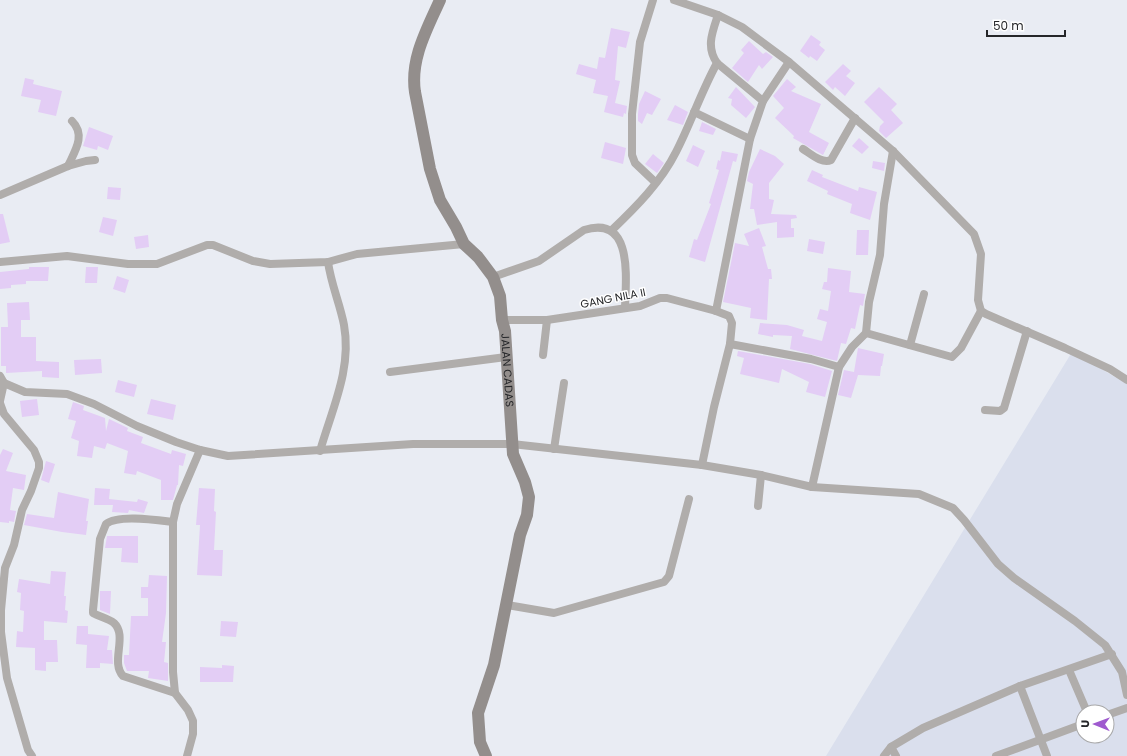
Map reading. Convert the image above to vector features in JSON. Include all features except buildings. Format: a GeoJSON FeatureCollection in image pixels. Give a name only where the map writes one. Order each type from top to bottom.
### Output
{"type":"FeatureCollection","features":[{"type":"Feature","properties":{"kind":"street","name":"JALAN CADAS"},"geometry":{"type":"LineString","coordinates":[[440,0],[424,34],[416,59],[413,79],[435,187],[440,200],[464,244],[478,257],[493,278],[500,296],[502,320],[505,332],[512,444],[516,464],[527,489],[528,504],[494,665],[478,713],[480,742],[486,756]]}},
{"type":"Feature","properties":{"kind":"street"},"geometry":{"type":"LineString","coordinates":[[653,0],[640,42],[632,114],[632,155],[635,164],[655,182]]}},
{"type":"Feature","properties":{"kind":"street"},"geometry":{"type":"LineString","coordinates":[[674,0],[718,15],[742,27],[789,62],[893,150],[974,234],[980,254],[977,294],[981,311],[989,317],[1027,331],[1110,369],[1127,380]]}},
{"type":"Feature","properties":{"kind":"street"},"geometry":{"type":"LineString","coordinates":[[718,15],[710,38],[710,46],[717,63],[763,101]]}},
{"type":"Feature","properties":{"kind":"street"},"geometry":{"type":"LineString","coordinates":[[716,311],[750,139],[763,101],[789,62]]}},
{"type":"Feature","properties":{"kind":"street"},"geometry":{"type":"LineString","coordinates":[[612,230],[638,204],[666,169],[676,152],[705,84],[717,63]]}},
{"type":"Feature","properties":{"kind":"street"},"geometry":{"type":"LineString","coordinates":[[694,112],[750,139]]}},
{"type":"Feature","properties":{"kind":"street"},"geometry":{"type":"LineString","coordinates":[[803,150],[826,162],[831,160],[855,118]]}},
{"type":"Feature","properties":{"kind":"street"},"geometry":{"type":"LineString","coordinates":[[68,166],[79,139],[79,129],[72,121]]}},
{"type":"Feature","properties":{"kind":"street"},"geometry":{"type":"LineString","coordinates":[[812,487],[839,367],[852,347],[866,333],[869,302],[880,255],[884,204],[893,150]]}},
{"type":"Feature","properties":{"kind":"street"},"geometry":{"type":"LineString","coordinates":[[0,195],[68,166],[95,160]]}},
{"type":"Feature","properties":{"kind":"street"},"geometry":{"type":"LineString","coordinates":[[493,278],[539,261],[584,230],[599,227],[612,230],[618,236],[622,246],[626,276],[625,308]]}},
{"type":"Feature","properties":{"kind":"street"},"geometry":{"type":"LineString","coordinates":[[0,262],[67,256],[128,264],[158,264],[207,245],[213,245],[253,261],[270,264],[328,262],[357,254],[372,252],[464,244]]}},
{"type":"Feature","properties":{"kind":"street"},"geometry":{"type":"LineString","coordinates":[[320,451],[332,410],[343,380],[346,354],[344,325],[328,262]]}},
{"type":"Feature","properties":{"kind":"street"},"geometry":{"type":"LineString","coordinates":[[910,345],[924,294]]}},
{"type":"Feature","properties":{"kind":"street","name":"GANG NILA II"},"geometry":{"type":"LineString","coordinates":[[502,320],[547,320],[646,305],[663,298],[725,314],[732,320],[730,344]]}},
{"type":"Feature","properties":{"kind":"street"},"geometry":{"type":"LineString","coordinates":[[866,333],[954,357],[961,348],[981,311]]}},
{"type":"Feature","properties":{"kind":"street"},"geometry":{"type":"LineString","coordinates":[[543,355],[547,320]]}},
{"type":"Feature","properties":{"kind":"street"},"geometry":{"type":"LineString","coordinates":[[984,410],[1000,412],[1004,408],[1027,331]]}},
{"type":"Feature","properties":{"kind":"street"},"geometry":{"type":"LineString","coordinates":[[702,465],[714,407],[730,344],[811,359],[839,367]]}},
{"type":"Feature","properties":{"kind":"street"},"geometry":{"type":"LineString","coordinates":[[390,372],[506,357]]}},
{"type":"Feature","properties":{"kind":"street"},"geometry":{"type":"LineString","coordinates":[[32,756],[28,750],[7,678],[1,632],[6,568],[14,545],[22,510],[31,491],[39,468],[39,462],[34,450],[4,414],[0,402],[1,382],[25,392],[67,394],[94,404],[137,426],[200,450],[228,456],[413,444],[512,444],[702,465],[761,475],[812,487],[919,494],[946,505],[964,520],[998,564],[1014,578],[1075,621],[1105,645],[1122,672],[1127,695]]}},
{"type":"Feature","properties":{"kind":"street"},"geometry":{"type":"LineString","coordinates":[[554,449],[564,383]]}},
{"type":"Feature","properties":{"kind":"street"},"geometry":{"type":"LineString","coordinates":[[188,756],[193,734],[193,721],[188,710],[175,693],[173,672],[173,522],[177,504],[200,450]]}},
{"type":"Feature","properties":{"kind":"street"},"geometry":{"type":"LineString","coordinates":[[758,506],[761,475]]}},
{"type":"Feature","properties":{"kind":"street"},"geometry":{"type":"LineString","coordinates":[[507,605],[554,613],[664,582],[669,576],[689,499]]}},
{"type":"Feature","properties":{"kind":"street"},"geometry":{"type":"LineString","coordinates":[[173,522],[132,519],[112,520],[106,524],[100,539],[92,610],[94,613],[106,619],[116,627],[119,637],[119,669],[123,676],[175,693]]}},
{"type":"Feature","properties":{"kind":"street"},"geometry":{"type":"LineString","coordinates":[[884,756],[891,748],[923,728],[1020,686],[1112,654]]}},
{"type":"Feature","properties":{"kind":"street"},"geometry":{"type":"LineString","coordinates":[[1069,670],[1084,704]]}},
{"type":"Feature","properties":{"kind":"street"},"geometry":{"type":"LineString","coordinates":[[1020,686],[1047,756]]}},
{"type":"Feature","properties":{"kind":"street"},"geometry":{"type":"LineString","coordinates":[[1115,712],[1127,708]]}},
{"type":"Feature","properties":{"kind":"street"},"geometry":{"type":"LineString","coordinates":[[996,756],[1075,727]]}},
{"type":"Feature","properties":{"kind":"street"},"geometry":{"type":"LineString","coordinates":[[891,748],[896,756]]}},
{"type":"Feature","properties":{"kind":"shaded area"},"geometry":{"type":"Polygon","coordinates":[[[1072,352],[1127,384],[1127,756],[826,756],[1072,352]]]}}]}
